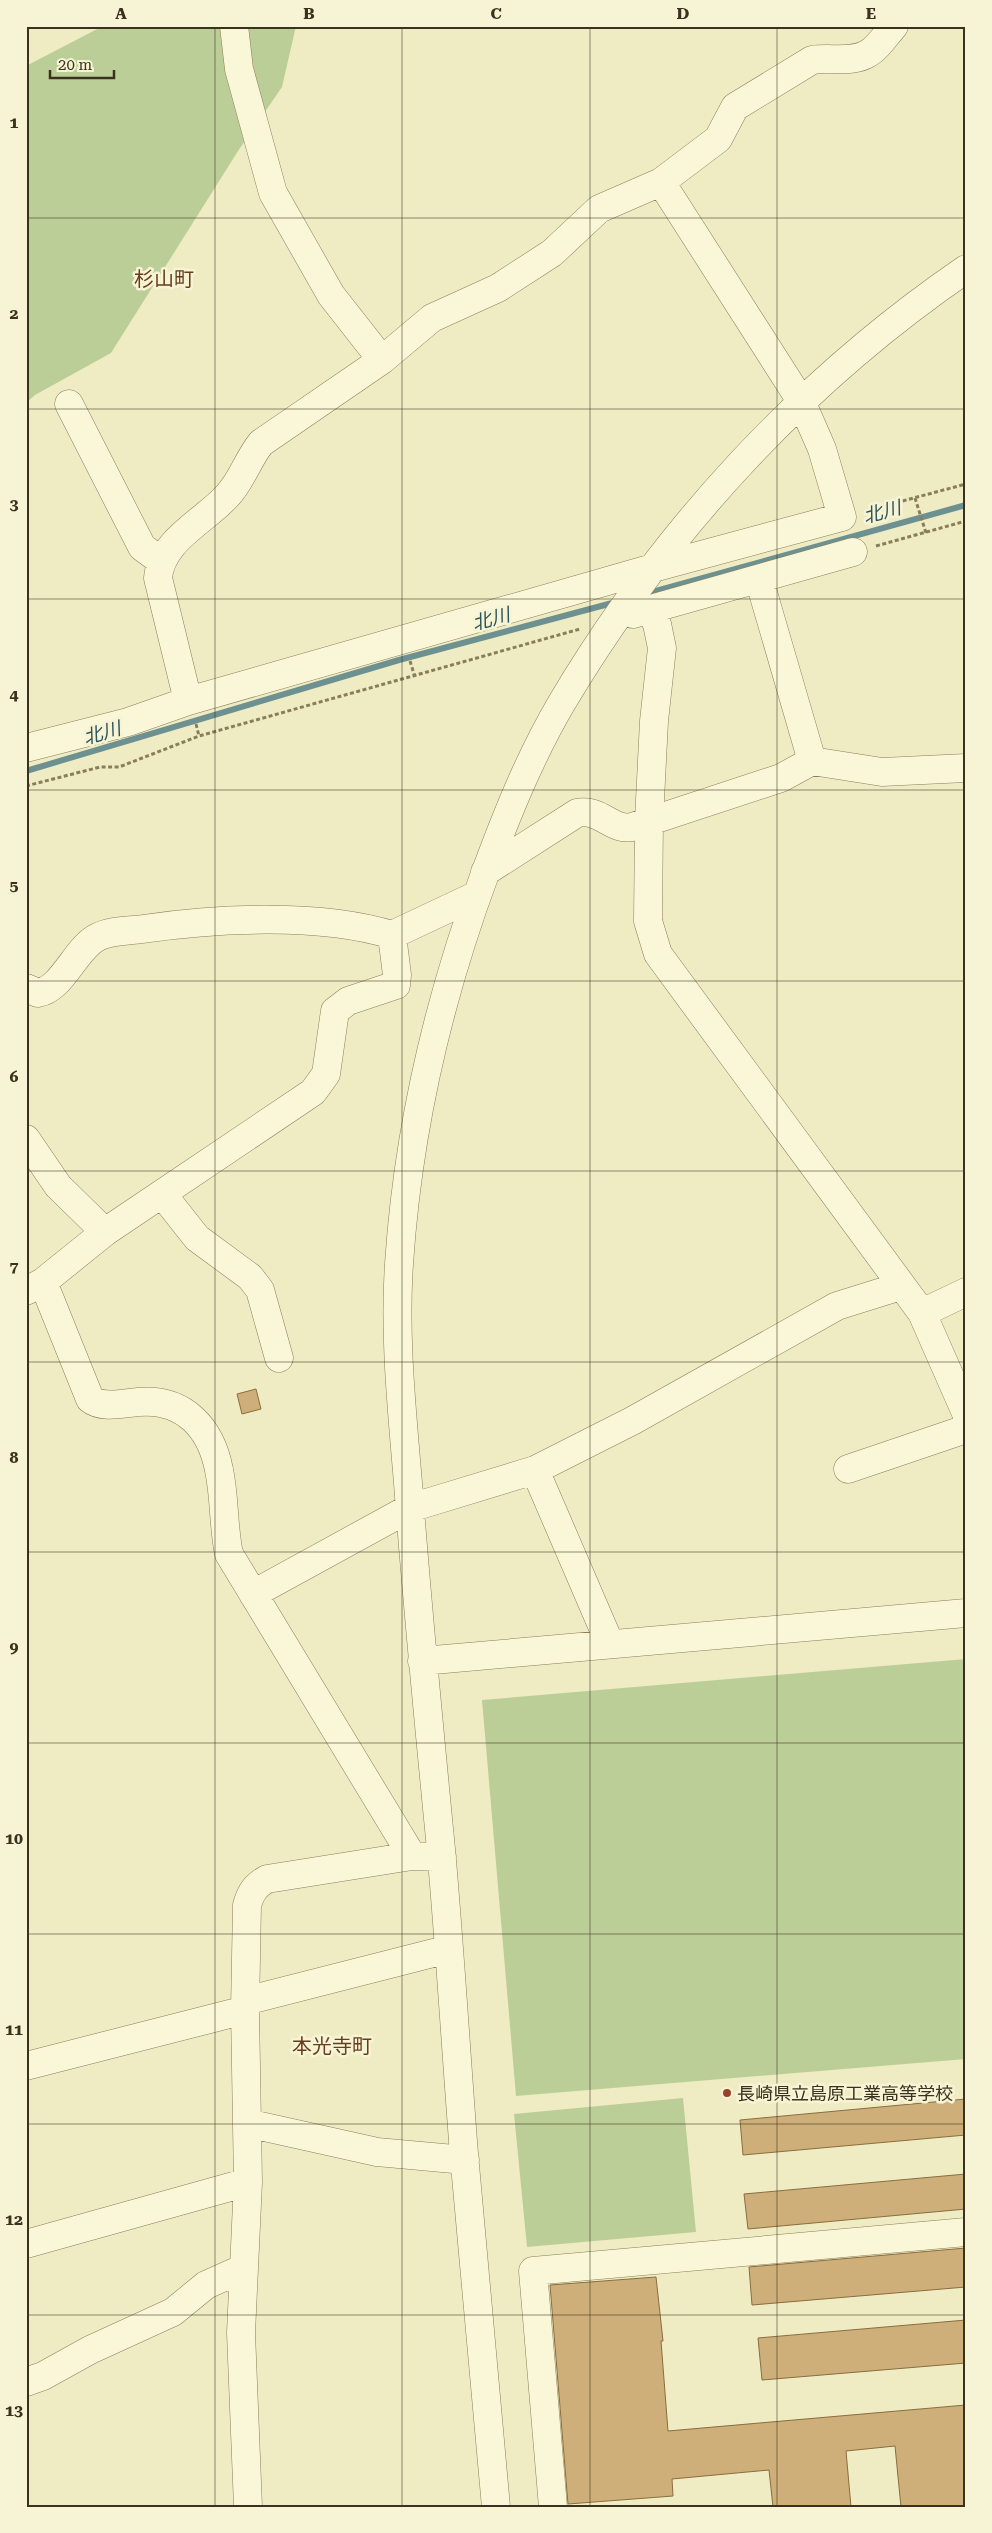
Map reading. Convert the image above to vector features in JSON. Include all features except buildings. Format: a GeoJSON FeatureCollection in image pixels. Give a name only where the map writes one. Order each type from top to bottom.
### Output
{"type":"FeatureCollection","features":[{"type":"Feature","properties":{"kind":"street"},"geometry":{"type":"LineString","coordinates":[[234,26],[239,69],[273,193],[331,295],[382,360]]}},
{"type":"Feature","properties":{"kind":"street"},"geometry":{"type":"LineString","coordinates":[[188,701],[158,578],[161,562],[169,549],[229,495],[251,455],[261,443],[382,360],[432,318],[498,288],[552,253],[599,209],[660,182],[718,139],[735,107],[812,60],[855,58],[867,54],[894,26]]}},
{"type":"Feature","properties":{"kind":"street"},"geometry":{"type":"LineString","coordinates":[[26,748],[128,722],[188,701],[842,517],[822,449],[801,401],[660,182]]}},
{"type":"Feature","properties":{"kind":"street"},"geometry":{"type":"LineString","coordinates":[[496,2507],[465,2160],[442,1857],[422,1660],[400,1379],[398,1289],[407,1184],[419,1108],[450,972],[481,883],[524,776],[561,705],[632,611],[650,572],[738,465],[801,401],[876,335],[966,269]]}},
{"type":"Feature","properties":{"kind":"street"},"geometry":{"type":"LineString","coordinates":[[69,404],[142,547],[161,562]]}},
{"type":"Feature","properties":{"kind":"street"},"geometry":{"type":"LineString","coordinates":[[632,611],[759,579],[853,552]]}},
{"type":"Feature","properties":{"kind":"street"},"geometry":{"type":"LineString","coordinates":[[759,579],[812,761]]}},
{"type":"Feature","properties":{"kind":"street"},"geometry":{"type":"LineString","coordinates":[[632,611],[657,624],[662,648],[654,721],[649,820],[648,921],[658,954],[922,1314],[966,1413]]}},
{"type":"Feature","properties":{"kind":"street"},"geometry":{"type":"LineString","coordinates":[[26,988],[38,993],[50,989],[91,941],[108,934],[188,923],[316,922],[368,927],[392,935],[481,883],[577,813],[596,813],[617,825],[627,828],[781,778],[812,761],[882,772],[966,768]]}},
{"type":"Feature","properties":{"kind":"street"},"geometry":{"type":"LineString","coordinates":[[392,935],[397,975],[396,985],[348,1001],[335,1011],[326,1074],[313,1092],[105,1232],[34,1286],[90,1399],[106,1405],[143,1402],[171,1405],[191,1415],[207,1437],[219,1469],[225,1536],[229,1554],[412,1856]]}},
{"type":"Feature","properties":{"kind":"street"},"geometry":{"type":"LineString","coordinates":[[26,1140],[58,1186],[105,1232]]}},
{"type":"Feature","properties":{"kind":"street"},"geometry":{"type":"LineString","coordinates":[[162,1195],[197,1238],[250,1277],[260,1290],[280,1358]]}},
{"type":"Feature","properties":{"kind":"street"},"geometry":{"type":"LineString","coordinates":[[253,1594],[410,1508],[535,1470],[632,1421],[838,1306],[901,1286]]}},
{"type":"Feature","properties":{"kind":"street"},"geometry":{"type":"LineString","coordinates":[[922,1314],[966,1292]]}},
{"type":"Feature","properties":{"kind":"street"},"geometry":{"type":"LineString","coordinates":[[848,1469],[966,1429]]}},
{"type":"Feature","properties":{"kind":"street"},"geometry":{"type":"LineString","coordinates":[[535,1470],[610,1644]]}},
{"type":"Feature","properties":{"kind":"street"},"geometry":{"type":"LineString","coordinates":[[422,1660],[966,1613]]}},
{"type":"Feature","properties":{"kind":"street"},"geometry":{"type":"LineString","coordinates":[[248,2507],[241,2333],[248,2182],[245,2006],[247,1905],[251,1893],[257,1885],[267,1879],[412,1856],[442,1857]]}},
{"type":"Feature","properties":{"kind":"street"},"geometry":{"type":"LineString","coordinates":[[26,2066],[449,1949]]}},
{"type":"Feature","properties":{"kind":"street"},"geometry":{"type":"LineString","coordinates":[[247,2123],[377,2152],[465,2160]]}},
{"type":"Feature","properties":{"kind":"street"},"geometry":{"type":"LineString","coordinates":[[26,2244],[248,2182]]}},
{"type":"Feature","properties":{"kind":"street"},"geometry":{"type":"LineString","coordinates":[[553,2507],[533,2271],[966,2232]]}},
{"type":"Feature","properties":{"kind":"street"},"geometry":{"type":"LineString","coordinates":[[26,2382],[173,2312],[206,2285],[244,2268]]}},
{"type":"Feature","properties":{"kind":"path"},"geometry":{"type":"LineString","coordinates":[[842,517],[966,484]]}},
{"type":"Feature","properties":{"kind":"path"},"geometry":{"type":"LineString","coordinates":[[915,498],[926,533]]}},
{"type":"Feature","properties":{"kind":"path"},"geometry":{"type":"LineString","coordinates":[[853,552],[966,521]]}},
{"type":"Feature","properties":{"kind":"path"},"geometry":{"type":"LineString","coordinates":[[26,786],[100,767],[119,767],[199,736],[415,677],[582,628]]}},
{"type":"Feature","properties":{"kind":"path"},"geometry":{"type":"LineString","coordinates":[[412,670],[415,677]]}},
{"type":"Feature","properties":{"kind":"path"},"geometry":{"type":"LineString","coordinates":[[197,730],[199,736]]}},
{"type":"Feature","properties":{"kind":"green space"},"geometry":{"type":"Polygon","coordinates":[[[103,26],[296,26],[282,87],[238,151],[111,353],[35,395],[26,403],[26,66],[103,26]]]}},
{"type":"Feature","properties":{"kind":"green space"},"geometry":{"type":"Polygon","coordinates":[[[966,1659],[966,2059],[516,2096],[482,1700],[966,1659]]]}},
{"type":"Feature","properties":{"kind":"green space"},"geometry":{"type":"Polygon","coordinates":[[[683,2098],[696,2232],[527,2247],[514,2114],[683,2098]]]}},
{"type":"Feature","properties":{"kind":"waterway","name":"北川"},"geometry":{"type":"LineString","coordinates":[[645,594],[966,505]]}},
{"type":"Feature","properties":{"kind":"waterway","name":"北川"},"geometry":{"type":"LineString","coordinates":[[26,771],[399,660],[616,602]]}},
{"type":"Feature","properties":{"kind":"place","name":"長崎県立島原工業高等学校"},"geometry":{"type":"Point","coordinates":[727,2093]}},
{"type":"Feature","properties":{"kind":"district","name":"杉山町"},"geometry":{"type":"Point","coordinates":[164,279]}},
{"type":"Feature","properties":{"kind":"district","name":"本光寺町"},"geometry":{"type":"Point","coordinates":[332,2046]}}]}
